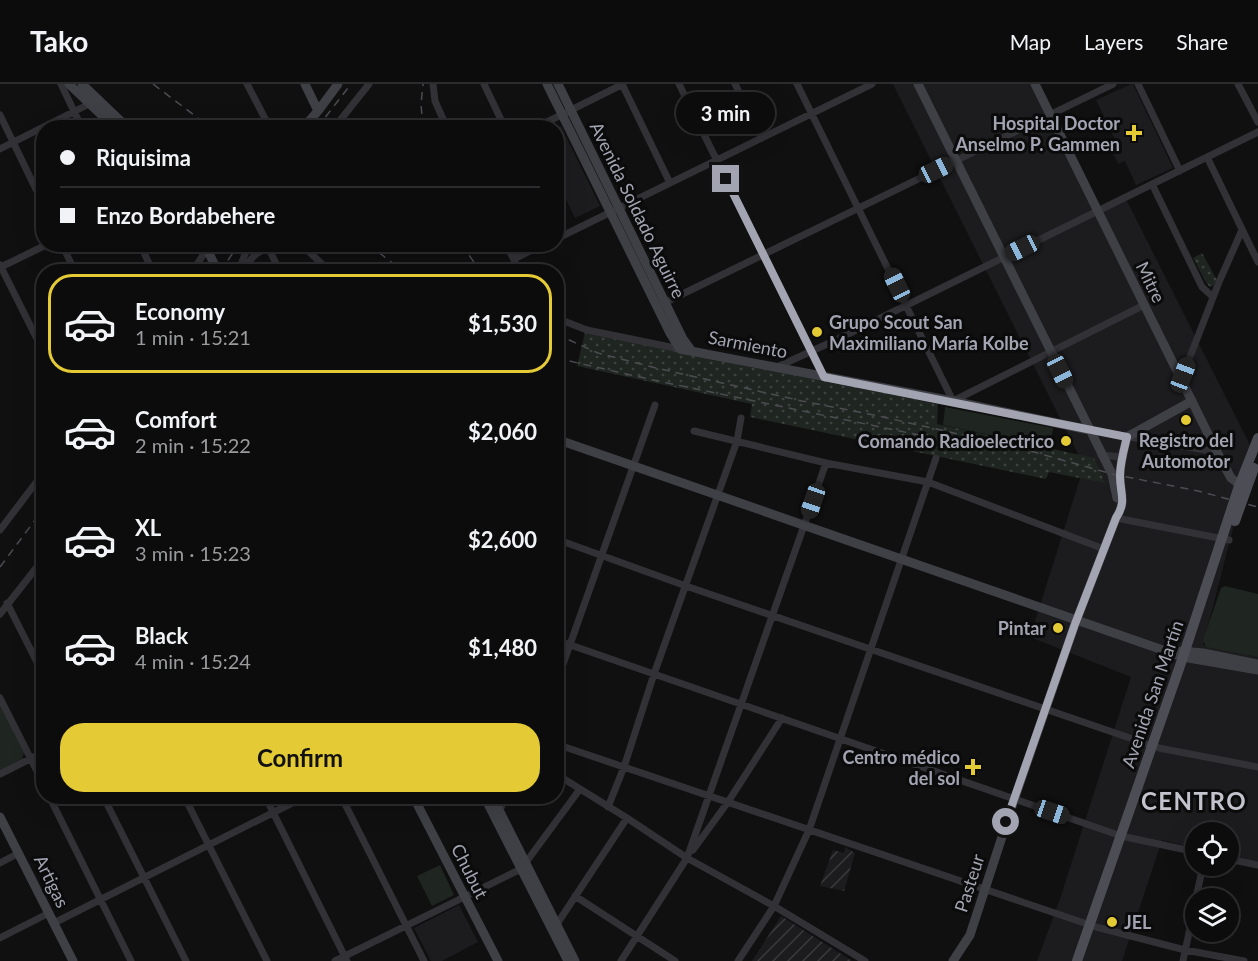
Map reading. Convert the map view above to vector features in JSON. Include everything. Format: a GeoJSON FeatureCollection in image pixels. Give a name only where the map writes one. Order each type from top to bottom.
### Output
{"type":"FeatureCollection","features":[{"type":"Feature","properties":{"kind":"main road"},"geometry":{"type":"LineString","coordinates":[[69,84],[118,120]]}},
{"type":"Feature","properties":{"kind":"main road"},"geometry":{"type":"LineString","coordinates":[[82,84],[109,120]]}},
{"type":"Feature","properties":{"kind":"main road"},"geometry":{"type":"LineString","coordinates":[[305,84],[318,111]]}},
{"type":"Feature","properties":{"kind":"main road"},"geometry":{"type":"LineString","coordinates":[[310,120],[338,84]]}},
{"type":"Feature","properties":{"kind":"main road","name":"Avenida Soldado Aguirre"},"geometry":{"type":"LineString","coordinates":[[547,84],[566,112],[661,305],[691,350]]}},
{"type":"Feature","properties":{"kind":"main road","name":"Avenida Soldado Aguirre"},"geometry":{"type":"LineString","coordinates":[[558,84],[566,112]]}},
{"type":"Feature","properties":{"kind":"main road"},"geometry":{"type":"LineString","coordinates":[[918,84],[1113,478],[1116,518]]}},
{"type":"Feature","properties":{"kind":"main road","name":"Mitre"},"geometry":{"type":"LineString","coordinates":[[1035,84],[1217,452],[1231,478],[1243,487]]}},
{"type":"Feature","properties":{"kind":"main road","name":"Avenida Soldado Aguirre"},"geometry":{"type":"LineString","coordinates":[[661,305],[674,342],[680,349]]}},
{"type":"Feature","properties":{"kind":"main road","name":"Sarmiento"},"geometry":{"type":"LineString","coordinates":[[680,349],[1089,430]]}},
{"type":"Feature","properties":{"kind":"main road"},"geometry":{"type":"LineString","coordinates":[[1127,437],[1192,401]]}},
{"type":"Feature","properties":{"kind":"main road"},"geometry":{"type":"LineString","coordinates":[[564,437],[634,464]]}},
{"type":"Feature","properties":{"kind":"main road","name":"Pasteur"},"geometry":{"type":"LineString","coordinates":[[953,961],[970,935],[1077,618],[1121,510],[1123,497],[1120,476],[1127,437]]}},
{"type":"Feature","properties":{"kind":"main road","name":"Avenida San Martín"},"geometry":{"type":"LineString","coordinates":[[1084,961],[1093,926],[1156,747],[1258,438]]}},
{"type":"Feature","properties":{"kind":"main road"},"geometry":{"type":"LineString","coordinates":[[564,442],[1077,618],[1187,654],[1258,670]]}},
{"type":"Feature","properties":{"kind":"main road","name":"Avenida San Martín"},"geometry":{"type":"LineString","coordinates":[[1243,487],[1258,456]]}},
{"type":"Feature","properties":{"kind":"main road"},"geometry":{"type":"LineString","coordinates":[[1187,654],[1258,664]]}},
{"type":"Feature","properties":{"kind":"main road","name":"Chubut"},"geometry":{"type":"LineString","coordinates":[[417,804],[498,961]]}},
{"type":"Feature","properties":{"kind":"main road"},"geometry":{"type":"LineString","coordinates":[[488,804],[557,924],[575,961]]}},
{"type":"Feature","properties":{"kind":"main road"},"geometry":{"type":"LineString","coordinates":[[496,804],[568,961]]}},
{"type":"Feature","properties":{"kind":"main road","name":"Artigas"},"geometry":{"type":"LineString","coordinates":[[0,817],[73,961]]}},
{"type":"Feature","properties":{"kind":"main road","name":"Avenida San Martín"},"geometry":{"type":"LineString","coordinates":[[1077,961],[1093,926]]}},
{"type":"Feature","properties":{"kind":"street"},"geometry":{"type":"LineString","coordinates":[[61,84],[78,120]]}},
{"type":"Feature","properties":{"kind":"street"},"geometry":{"type":"LineString","coordinates":[[247,84],[266,120]]}},
{"type":"Feature","properties":{"kind":"street"},"geometry":{"type":"LineString","coordinates":[[340,120],[369,84]]}},
{"type":"Feature","properties":{"kind":"street"},"geometry":{"type":"LineString","coordinates":[[433,84],[435,101],[443,120]]}},
{"type":"Feature","properties":{"kind":"street"},"geometry":{"type":"LineString","coordinates":[[484,84],[501,120]]}},
{"type":"Feature","properties":{"kind":"street"},"geometry":{"type":"LineString","coordinates":[[550,120],[622,84],[670,183]]}},
{"type":"Feature","properties":{"kind":"street"},"geometry":{"type":"LineString","coordinates":[[679,84],[824,377]]}},
{"type":"Feature","properties":{"kind":"street"},"geometry":{"type":"LineString","coordinates":[[735,84],[762,138]]}},
{"type":"Feature","properties":{"kind":"street"},"geometry":{"type":"LineString","coordinates":[[798,84],[953,402],[1144,305]]}},
{"type":"Feature","properties":{"kind":"street"},"geometry":{"type":"LineString","coordinates":[[564,233],[872,84]]}},
{"type":"Feature","properties":{"kind":"street"},"geometry":{"type":"LineString","coordinates":[[661,305],[1113,84]]}},
{"type":"Feature","properties":{"kind":"street"},"geometry":{"type":"LineString","coordinates":[[1138,84],[1179,171]]}},
{"type":"Feature","properties":{"kind":"street"},"geometry":{"type":"LineString","coordinates":[[1238,84],[1258,122]]}},
{"type":"Feature","properties":{"kind":"street"},"geometry":{"type":"LineString","coordinates":[[58,120],[94,101]]}},
{"type":"Feature","properties":{"kind":"street"},"geometry":{"type":"LineString","coordinates":[[0,116],[36,189]]}},
{"type":"Feature","properties":{"kind":"street"},"geometry":{"type":"LineString","coordinates":[[0,149],[36,131]]}},
{"type":"Feature","properties":{"kind":"street"},"geometry":{"type":"LineString","coordinates":[[777,367],[1258,132]]}},
{"type":"Feature","properties":{"kind":"street"},"geometry":{"type":"LineString","coordinates":[[1207,157],[1258,262]]}},
{"type":"Feature","properties":{"kind":"street"},"geometry":{"type":"LineString","coordinates":[[1152,184],[1202,287],[1213,297]]}},
{"type":"Feature","properties":{"kind":"street"},"geometry":{"type":"LineString","coordinates":[[1181,380],[1242,230]]}},
{"type":"Feature","properties":{"kind":"street"},"geometry":{"type":"LineString","coordinates":[[36,250],[1,266],[36,337]]}},
{"type":"Feature","properties":{"kind":"street"},"geometry":{"type":"LineString","coordinates":[[248,264],[258,252]]}},
{"type":"Feature","properties":{"kind":"street"},"geometry":{"type":"LineString","coordinates":[[309,252],[322,264]]}},
{"type":"Feature","properties":{"kind":"street"},"geometry":{"type":"LineString","coordinates":[[510,252],[516,264]]}},
{"type":"Feature","properties":{"kind":"street"},"geometry":{"type":"LineString","coordinates":[[514,259],[528,252]]}},
{"type":"Feature","properties":{"kind":"street","name":"Sarmiento"},"geometry":{"type":"LineString","coordinates":[[564,321],[587,330],[680,349]]}},
{"type":"Feature","properties":{"kind":"street"},"geometry":{"type":"LineString","coordinates":[[564,662],[655,405]]}},
{"type":"Feature","properties":{"kind":"street"},"geometry":{"type":"LineString","coordinates":[[608,807],[737,441],[741,418]]}},
{"type":"Feature","properties":{"kind":"street","name":"Sarmiento"},"geometry":{"type":"LineString","coordinates":[[1089,430],[1217,452]]}},
{"type":"Feature","properties":{"kind":"street"},"geometry":{"type":"LineString","coordinates":[[694,432],[826,463],[928,482],[1104,549]]}},
{"type":"Feature","properties":{"kind":"street"},"geometry":{"type":"LineString","coordinates":[[1101,455],[1122,457]]}},
{"type":"Feature","properties":{"kind":"street"},"geometry":{"type":"LineString","coordinates":[[738,961],[774,906],[809,830],[936,458]]}},
{"type":"Feature","properties":{"kind":"street"},"geometry":{"type":"LineString","coordinates":[[687,858],[826,463]]}},
{"type":"Feature","properties":{"kind":"street"},"geometry":{"type":"LineString","coordinates":[[0,530],[36,483]]}},
{"type":"Feature","properties":{"kind":"street"},"geometry":{"type":"LineString","coordinates":[[1116,518],[1226,539]]}},
{"type":"Feature","properties":{"kind":"street"},"geometry":{"type":"LineString","coordinates":[[564,542],[1156,747],[1258,767]]}},
{"type":"Feature","properties":{"kind":"street"},"geometry":{"type":"LineString","coordinates":[[0,614],[36,568]]}},
{"type":"Feature","properties":{"kind":"street"},"geometry":{"type":"LineString","coordinates":[[7,603],[36,660]]}},
{"type":"Feature","properties":{"kind":"street"},"geometry":{"type":"LineString","coordinates":[[564,643],[1124,837],[1185,850]]}},
{"type":"Feature","properties":{"kind":"street"},"geometry":{"type":"LineString","coordinates":[[0,698],[36,769]]}},
{"type":"Feature","properties":{"kind":"street"},"geometry":{"type":"LineString","coordinates":[[621,961],[687,858],[728,802],[782,718]]}},
{"type":"Feature","properties":{"kind":"street"},"geometry":{"type":"LineString","coordinates":[[564,747],[1093,926],[1185,950],[1244,961]]}},
{"type":"Feature","properties":{"kind":"street"},"geometry":{"type":"LineString","coordinates":[[0,774],[36,756]]}},
{"type":"Feature","properties":{"kind":"street"},"geometry":{"type":"LineString","coordinates":[[564,779],[687,858],[774,906],[865,961]]}},
{"type":"Feature","properties":{"kind":"street"},"geometry":{"type":"LineString","coordinates":[[335,961],[346,959],[406,925],[523,866],[580,789]]}},
{"type":"Feature","properties":{"kind":"street"},"geometry":{"type":"LineString","coordinates":[[53,804],[131,961]]}},
{"type":"Feature","properties":{"kind":"street"},"geometry":{"type":"LineString","coordinates":[[108,804],[186,961]]}},
{"type":"Feature","properties":{"kind":"street"},"geometry":{"type":"LineString","coordinates":[[188,804],[267,961]]}},
{"type":"Feature","properties":{"kind":"street"},"geometry":{"type":"LineString","coordinates":[[269,804],[346,959]]}},
{"type":"Feature","properties":{"kind":"street"},"geometry":{"type":"LineString","coordinates":[[54,924],[292,804]]}},
{"type":"Feature","properties":{"kind":"street"},"geometry":{"type":"LineString","coordinates":[[345,804],[424,961]]}},
{"type":"Feature","properties":{"kind":"street"},"geometry":{"type":"LineString","coordinates":[[499,811],[503,804]]}},
{"type":"Feature","properties":{"kind":"street"},"geometry":{"type":"LineString","coordinates":[[557,924],[627,818]]}},
{"type":"Feature","properties":{"kind":"street"},"geometry":{"type":"LineString","coordinates":[[0,863],[19,854]]}},
{"type":"Feature","properties":{"kind":"street"},"geometry":{"type":"LineString","coordinates":[[1239,861],[1258,865]]}},
{"type":"Feature","properties":{"kind":"street"},"geometry":{"type":"LineString","coordinates":[[575,896],[675,961]]}},
{"type":"Feature","properties":{"kind":"street"},"geometry":{"type":"LineString","coordinates":[[0,938],[49,913]]}},
{"type":"Feature","properties":{"kind":"street"},"geometry":{"type":"LineString","coordinates":[[1183,961],[1187,942]]}},
{"type":"Feature","properties":{"kind":"shaded area"},"geometry":{"type":"Polygon","coordinates":[[[893,84],[1036,84],[1102,209],[1125,197],[1253,451],[1203,645],[1258,657],[1258,864],[1239,859],[1239,822],[1185,822],[1185,846],[1162,840],[1122,961],[1037,961],[1060,899],[1131,677],[1030,637],[1084,466],[893,84]]]}},
{"type":"Feature","properties":{"kind":"shaded area","name":"Hospital Doctor Anselmo P. Gammen"},"geometry":{"type":"Polygon","coordinates":[[[1131,84],[1173,168],[1136,185],[1125,161],[1118,164],[1111,149],[1118,146],[1096,100],[1131,84]]]}},
{"type":"Feature","properties":{"kind":"shaded area"},"geometry":{"type":"Polygon","coordinates":[[[564,132],[600,206],[575,218],[564,195],[564,132]]]}},
{"type":"Feature","properties":{"kind":"shaded area"},"geometry":{"type":"Polygon","coordinates":[[[1202,253],[1217,280],[1210,287],[1193,258],[1202,253]]]}},
{"type":"Feature","properties":{"kind":"shaded area"},"geometry":{"type":"Polygon","coordinates":[[[585,332],[938,404],[937,424],[1094,458],[1105,483],[1049,472],[1046,479],[750,417],[752,404],[577,366],[585,332]]]}},
{"type":"Feature","properties":{"kind":"shaded area"},"geometry":{"type":"Polygon","coordinates":[[[945,407],[1053,428],[1050,448],[943,425],[945,407]]]}},
{"type":"Feature","properties":{"kind":"shaded area"},"geometry":{"type":"Polygon","coordinates":[[[1225,586],[1258,594],[1258,657],[1206,647],[1203,640],[1221,588],[1225,586]]]}},
{"type":"Feature","properties":{"kind":"shaded area"},"geometry":{"type":"Polygon","coordinates":[[[0,704],[24,753],[22,759],[0,771],[0,704]]]}},
{"type":"Feature","properties":{"kind":"shaded area"},"geometry":{"type":"Polygon","coordinates":[[[845,847],[855,853],[844,891],[820,886],[833,850],[844,853],[845,847]]]}},
{"type":"Feature","properties":{"kind":"shaded area"},"geometry":{"type":"Polygon","coordinates":[[[440,865],[454,895],[432,906],[417,876],[440,865]]]}},
{"type":"Feature","properties":{"kind":"shaded area"},"geometry":{"type":"Polygon","coordinates":[[[459,905],[478,942],[442,961],[431,961],[414,928],[459,905]]]}},
{"type":"Feature","properties":{"kind":"shaded area"},"geometry":{"type":"Polygon","coordinates":[[[781,916],[827,945],[852,961],[752,961],[781,916]]]}},
{"type":"Feature","properties":{"kind":"railway"},"geometry":{"type":"LineString","coordinates":[[153,84],[200,120]]}},
{"type":"Feature","properties":{"kind":"railway"},"geometry":{"type":"LineString","coordinates":[[323,120],[351,84]]}},
{"type":"Feature","properties":{"kind":"railway"},"geometry":{"type":"LineString","coordinates":[[422,120],[423,84]]}},
{"type":"Feature","properties":{"kind":"railway"},"geometry":{"type":"LineString","coordinates":[[225,264],[234,252]]}},
{"type":"Feature","properties":{"kind":"railway"},"geometry":{"type":"LineString","coordinates":[[378,252],[394,264]]}},
{"type":"Feature","properties":{"kind":"railway"},"geometry":{"type":"LineString","coordinates":[[467,252],[475,264]]}},
{"type":"Feature","properties":{"kind":"railway"},"geometry":{"type":"LineString","coordinates":[[564,338],[598,353],[656,368],[1016,447],[1112,474],[1198,491],[1258,507]]}},
{"type":"Feature","properties":{"kind":"railway"},"geometry":{"type":"LineString","coordinates":[[564,360],[972,446]]}},
{"type":"Feature","properties":{"kind":"railway"},"geometry":{"type":"LineString","coordinates":[[0,567],[36,519]]}},
{"type":"Feature","properties":{"kind":"place","name":"Hospital Doctor Anselmo P. Gammen"},"geometry":{"type":"Point","coordinates":[1134,133]}},
{"type":"Feature","properties":{"kind":"place","name":"Grupo Scout San Maximiliano María Kolbe"},"geometry":{"type":"Point","coordinates":[817,332]}},
{"type":"Feature","properties":{"kind":"place","name":"Registro del Automotor"},"geometry":{"type":"Point","coordinates":[1186,420]}},
{"type":"Feature","properties":{"kind":"place","name":"Comando Radioelectrico"},"geometry":{"type":"Point","coordinates":[1066,441]}},
{"type":"Feature","properties":{"kind":"place","name":"Pintar"},"geometry":{"type":"Point","coordinates":[1058,628]}},
{"type":"Feature","properties":{"kind":"place","name":"Centro médico del sol"},"geometry":{"type":"Point","coordinates":[973,767]}},
{"type":"Feature","properties":{"kind":"place","name":"JEL"},"geometry":{"type":"Point","coordinates":[1112,922]}},
{"type":"Feature","properties":{"kind":"district","name":"CENTRO"},"geometry":{"type":"Point","coordinates":[1194,800]}},
{"type":"Feature","properties":{"kind":"route"},"geometry":{"type":"LineString","coordinates":[[726,179],[824,377],[1127,437],[1120,476],[1123,497],[1121,510],[1075,624],[1006,822]]}}]}
